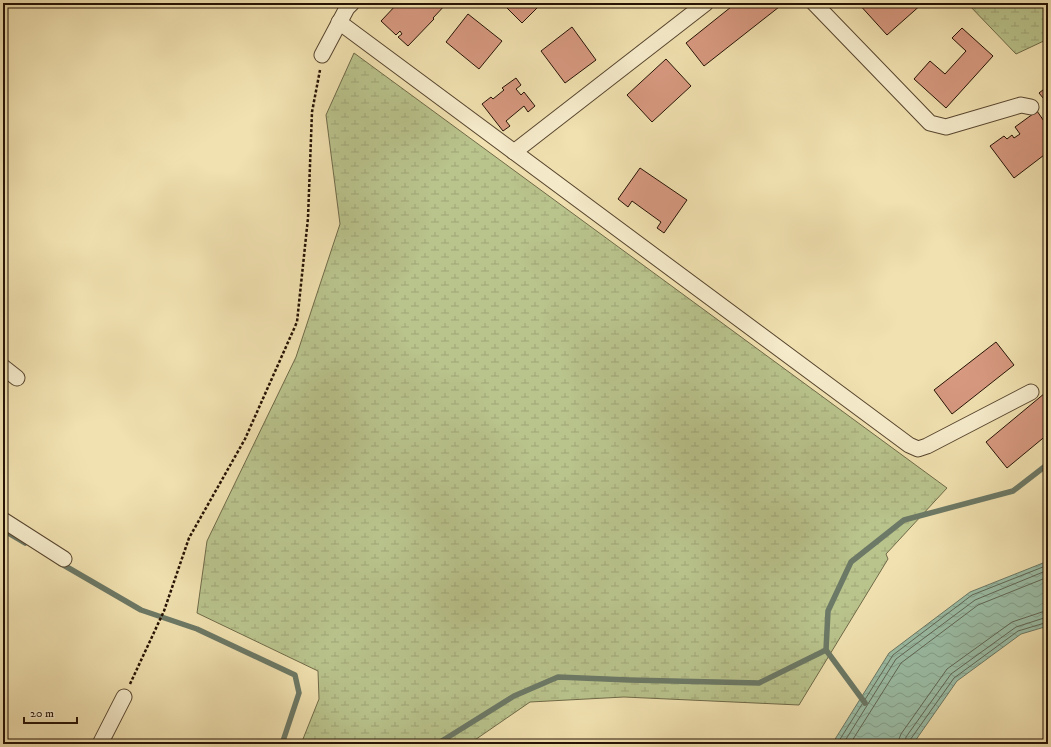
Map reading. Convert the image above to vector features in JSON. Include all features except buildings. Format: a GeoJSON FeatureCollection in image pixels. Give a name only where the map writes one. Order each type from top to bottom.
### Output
{"type":"FeatureCollection","features":[{"type":"Feature","properties":{"kind":"street"},"geometry":{"type":"LineString","coordinates":[[322,55],[347,8],[352,3]]}},
{"type":"Feature","properties":{"kind":"street"},"geometry":{"type":"LineString","coordinates":[[514,152],[706,3]]}},
{"type":"Feature","properties":{"kind":"street"},"geometry":{"type":"LineString","coordinates":[[814,3],[930,123],[946,127],[1021,105],[1031,107]]}},
{"type":"Feature","properties":{"kind":"street"},"geometry":{"type":"LineString","coordinates":[[340,22],[909,445],[918,449],[927,446],[1031,392]]}},
{"type":"Feature","properties":{"kind":"street"},"geometry":{"type":"LineString","coordinates":[[3,367],[17,378]]}},
{"type":"Feature","properties":{"kind":"street"},"geometry":{"type":"LineString","coordinates":[[3,520],[64,559]]}},
{"type":"Feature","properties":{"kind":"street"},"geometry":{"type":"LineString","coordinates":[[100,744],[124,697]]}},
{"type":"Feature","properties":{"kind":"path"},"geometry":{"type":"LineString","coordinates":[[124,697],[164,611],[189,538],[245,439],[297,322],[308,218],[312,112],[322,55]]}},
{"type":"Feature","properties":{"kind":"green space"},"geometry":{"type":"Polygon","coordinates":[[[967,3],[1048,3],[1048,39],[1016,54],[967,3]]]}},
{"type":"Feature","properties":{"kind":"green space"},"geometry":{"type":"Polygon","coordinates":[[[354,53],[947,488],[886,554],[888,559],[799,705],[624,697],[530,702],[469,744],[301,744],[319,699],[318,671],[197,613],[207,541],[296,357],[340,224],[326,115],[354,53]]]}},
{"type":"Feature","properties":{"kind":"water"},"geometry":{"type":"Polygon","coordinates":[[[1048,561],[1048,626],[1021,634],[957,681],[913,744],[832,744],[889,653],[970,592],[1048,561]]]}},
{"type":"Feature","properties":{"kind":"waterway"},"geometry":{"type":"LineString","coordinates":[[865,703],[826,650],[828,611],[851,562],[904,520],[1013,491],[1048,464]]}},
{"type":"Feature","properties":{"kind":"waterway"},"geometry":{"type":"LineString","coordinates":[[3,530],[25,543]]}},
{"type":"Feature","properties":{"kind":"waterway"},"geometry":{"type":"LineString","coordinates":[[60,563],[141,610],[197,629],[295,675],[299,693],[282,744]]}},
{"type":"Feature","properties":{"kind":"waterway"},"geometry":{"type":"LineString","coordinates":[[437,744],[514,696],[558,677],[759,683],[826,650]]}}]}
